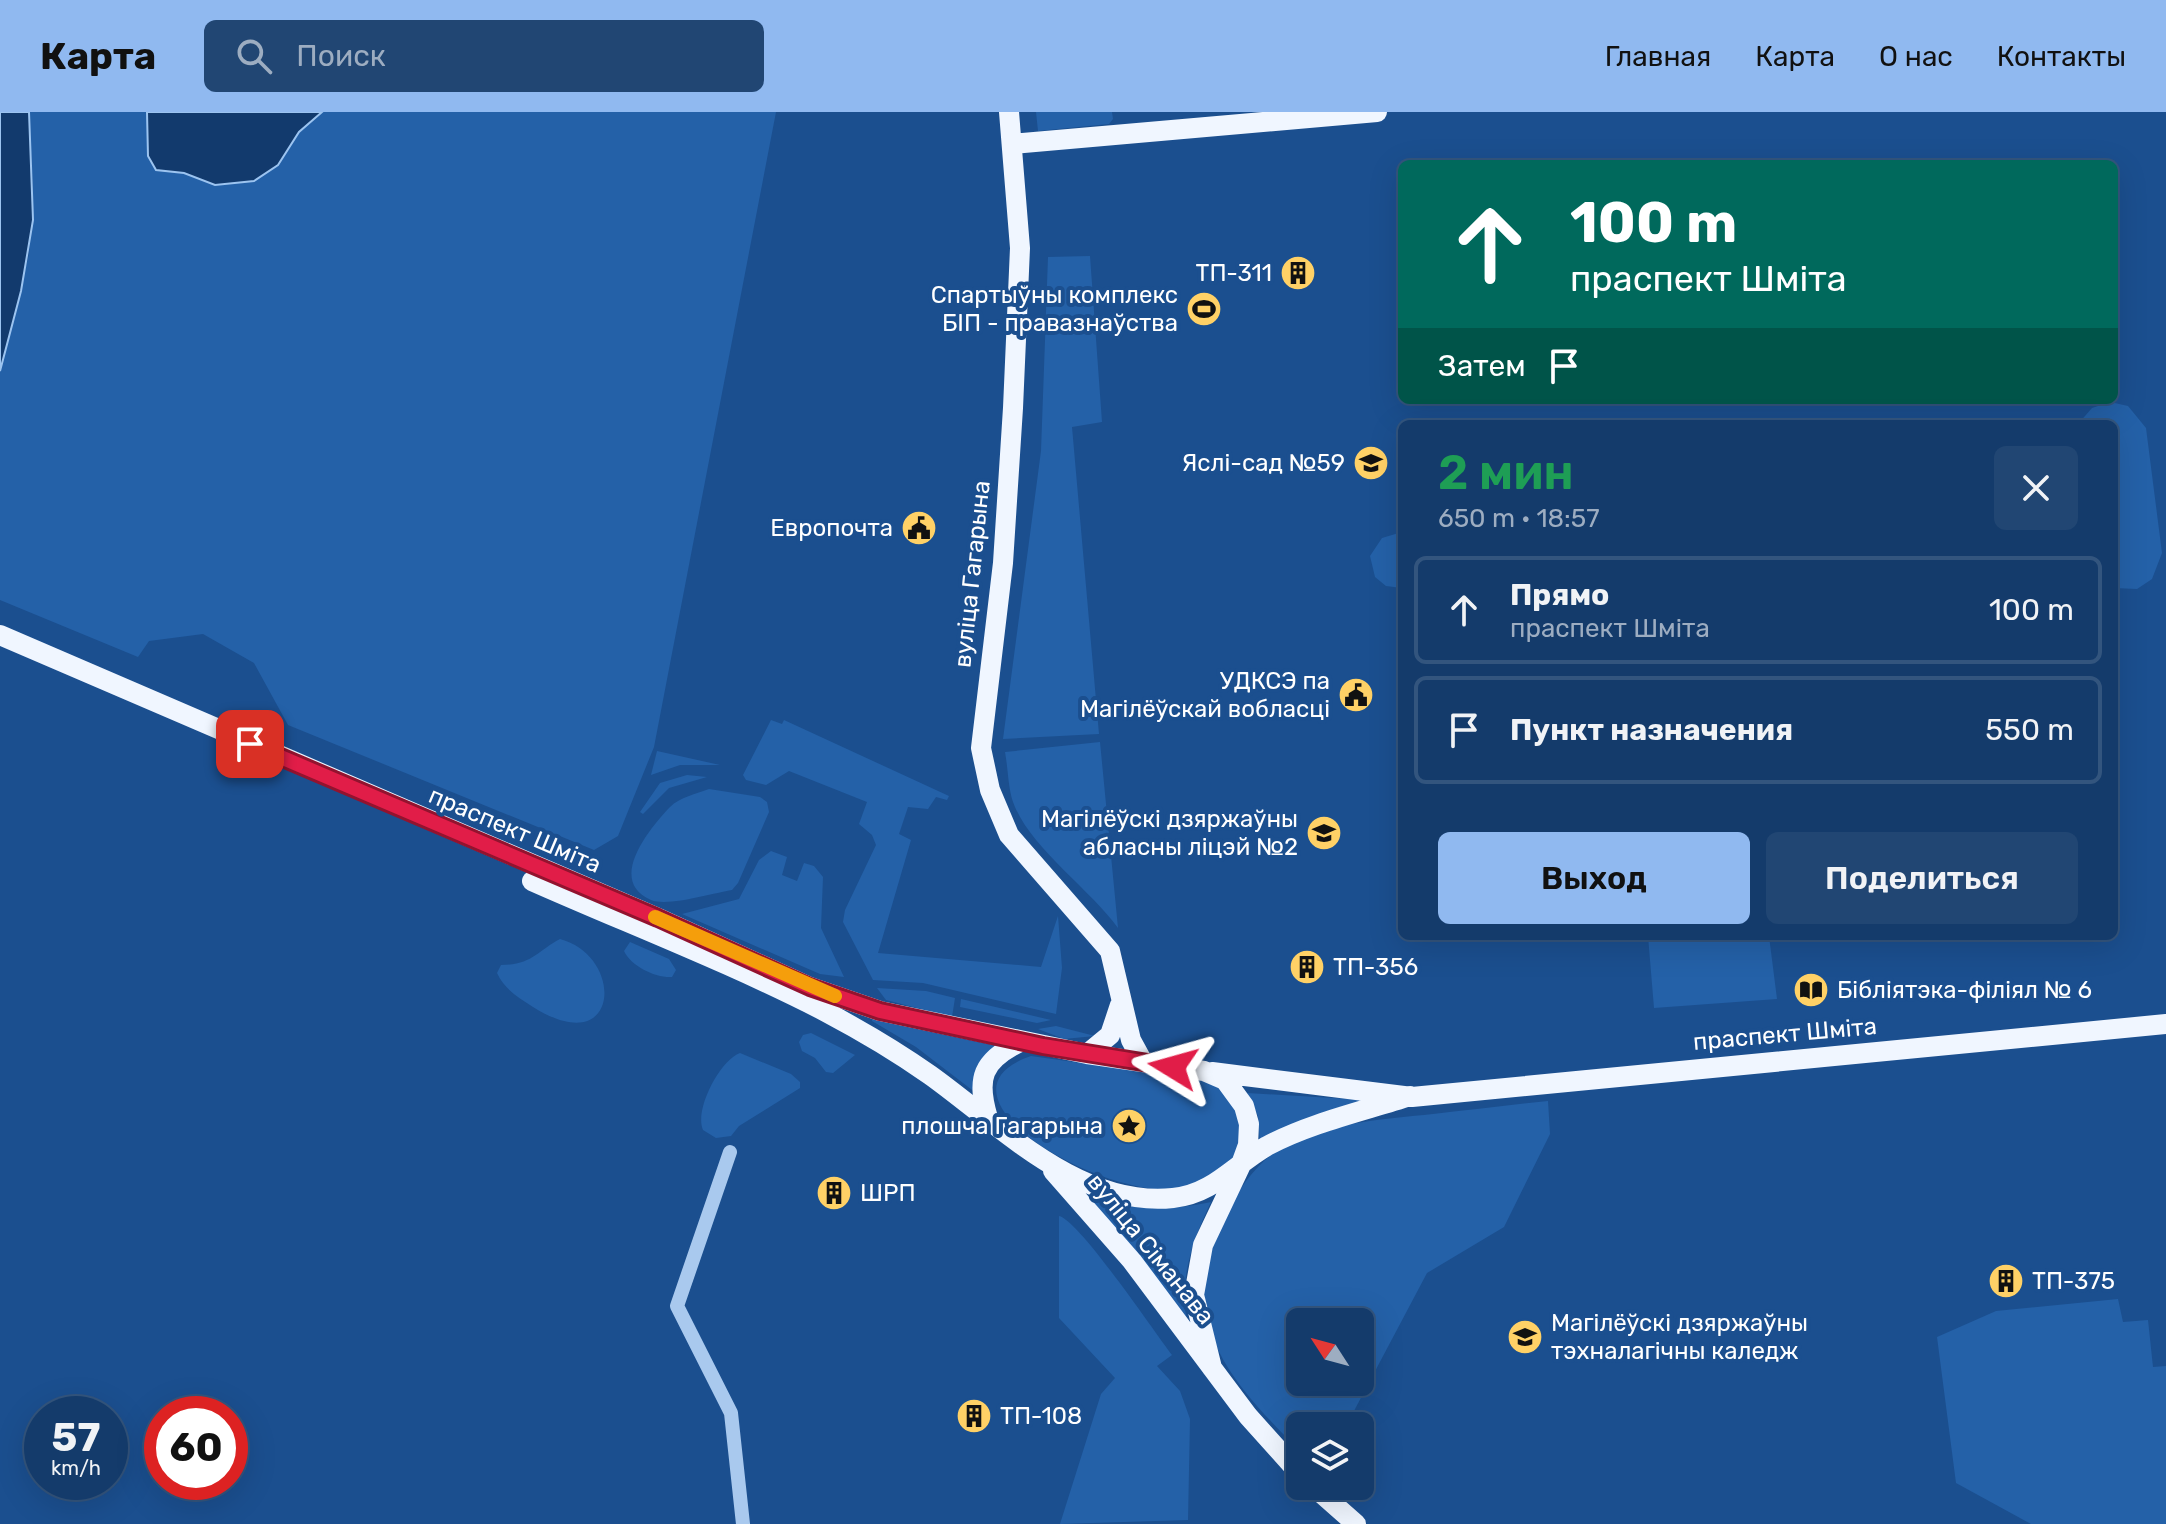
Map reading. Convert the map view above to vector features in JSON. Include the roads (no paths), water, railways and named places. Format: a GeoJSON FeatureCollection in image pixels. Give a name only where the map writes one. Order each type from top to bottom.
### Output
{"type":"FeatureCollection","features":[{"type":"Feature","properties":{"kind":"main road","name":"вуліца Гагарына"},"geometry":{"type":"LineString","coordinates":[[1009,112],[1020,248],[1013,408],[1003,563],[981,748],[994,803],[1009,835],[1110,951],[1131,1040],[1143,1062]]}},
{"type":"Feature","properties":{"kind":"main road"},"geometry":{"type":"LineString","coordinates":[[1012,144],[1377,112]]}},
{"type":"Feature","properties":{"kind":"main road","name":"праспект Шміта"},"geometry":{"type":"LineString","coordinates":[[0,635],[136,701],[821,1010],[878,1040],[988,1118],[1047,1165],[1111,1190],[1148,1198],[1174,1198],[1201,1191],[1266,1147],[1410,1096]]}},
{"type":"Feature","properties":{"kind":"main road","name":"праспект Шміта"},"geometry":{"type":"LineString","coordinates":[[0,648],[136,701],[658,918],[810,987],[880,1011],[1087,1054],[1410,1096],[2166,1024]]}},
{"type":"Feature","properties":{"kind":"main road"},"geometry":{"type":"LineString","coordinates":[[1087,1054],[1116,1025],[1121,997]]}},
{"type":"Feature","properties":{"kind":"main road"},"geometry":{"type":"LineString","coordinates":[[988,1118],[981,1081],[988,1066],[1003,1051],[1020,1042]]}},
{"type":"Feature","properties":{"kind":"main road"},"geometry":{"type":"LineString","coordinates":[[1204,1071],[1225,1080],[1244,1106],[1248,1135],[1240,1167]]}},
{"type":"Feature","properties":{"kind":"main road","name":"вуліца Сіманава"},"geometry":{"type":"LineString","coordinates":[[1047,1165],[1132,1261],[1212,1368],[1286,1457]]}},
{"type":"Feature","properties":{"kind":"main road","name":"вуліца Сіманава"},"geometry":{"type":"LineString","coordinates":[[1212,1368],[1194,1295],[1203,1245],[1240,1167]]}},
{"type":"Feature","properties":{"kind":"main road"},"geometry":{"type":"LineString","coordinates":[[1329,1500],[1356,1524]]}},
{"type":"Feature","properties":{"kind":"street"},"geometry":{"type":"LineString","coordinates":[[730,1152],[677,1306],[731,1413],[743,1524]]}},
{"type":"Feature","properties":{"kind":"place","name":"ТП-311"},"geometry":{"type":"Point","coordinates":[1298,273]}},
{"type":"Feature","properties":{"kind":"place","name":"Спартыўны комплекс БІП - правазнаўства"},"geometry":{"type":"Point","coordinates":[1204,309]}},
{"type":"Feature","properties":{"kind":"place","name":"Яслі-сад №59"},"geometry":{"type":"Point","coordinates":[1371,463]}},
{"type":"Feature","properties":{"kind":"place","name":"Европочта"},"geometry":{"type":"Point","coordinates":[919,528]}},
{"type":"Feature","properties":{"kind":"place","name":"УДКСЭ па Магілёўскай вобласці"},"geometry":{"type":"Point","coordinates":[1356,695]}},
{"type":"Feature","properties":{"kind":"place","name":"Магілёўскі дзяржаўны абласны ліцэй №2"},"geometry":{"type":"Point","coordinates":[1324,833]}},
{"type":"Feature","properties":{"kind":"place","name":"ТП-356"},"geometry":{"type":"Point","coordinates":[1307,967]}},
{"type":"Feature","properties":{"kind":"place","name":"Бібліятэка-філіял № 6"},"geometry":{"type":"Point","coordinates":[1811,990]}},
{"type":"Feature","properties":{"kind":"place","name":"плошча Гагарына"},"geometry":{"type":"Point","coordinates":[1129,1126]}},
{"type":"Feature","properties":{"kind":"place","name":"ШРП"},"geometry":{"type":"Point","coordinates":[834,1193]}},
{"type":"Feature","properties":{"kind":"place","name":"ТП-375"},"geometry":{"type":"Point","coordinates":[2006,1281]}},
{"type":"Feature","properties":{"kind":"place","name":"Магілёўскі дзяржаўны тэхналагічны каледж"},"geometry":{"type":"Point","coordinates":[1525,1337]}},
{"type":"Feature","properties":{"kind":"place","name":"ТП-108"},"geometry":{"type":"Point","coordinates":[974,1416]}}]}
